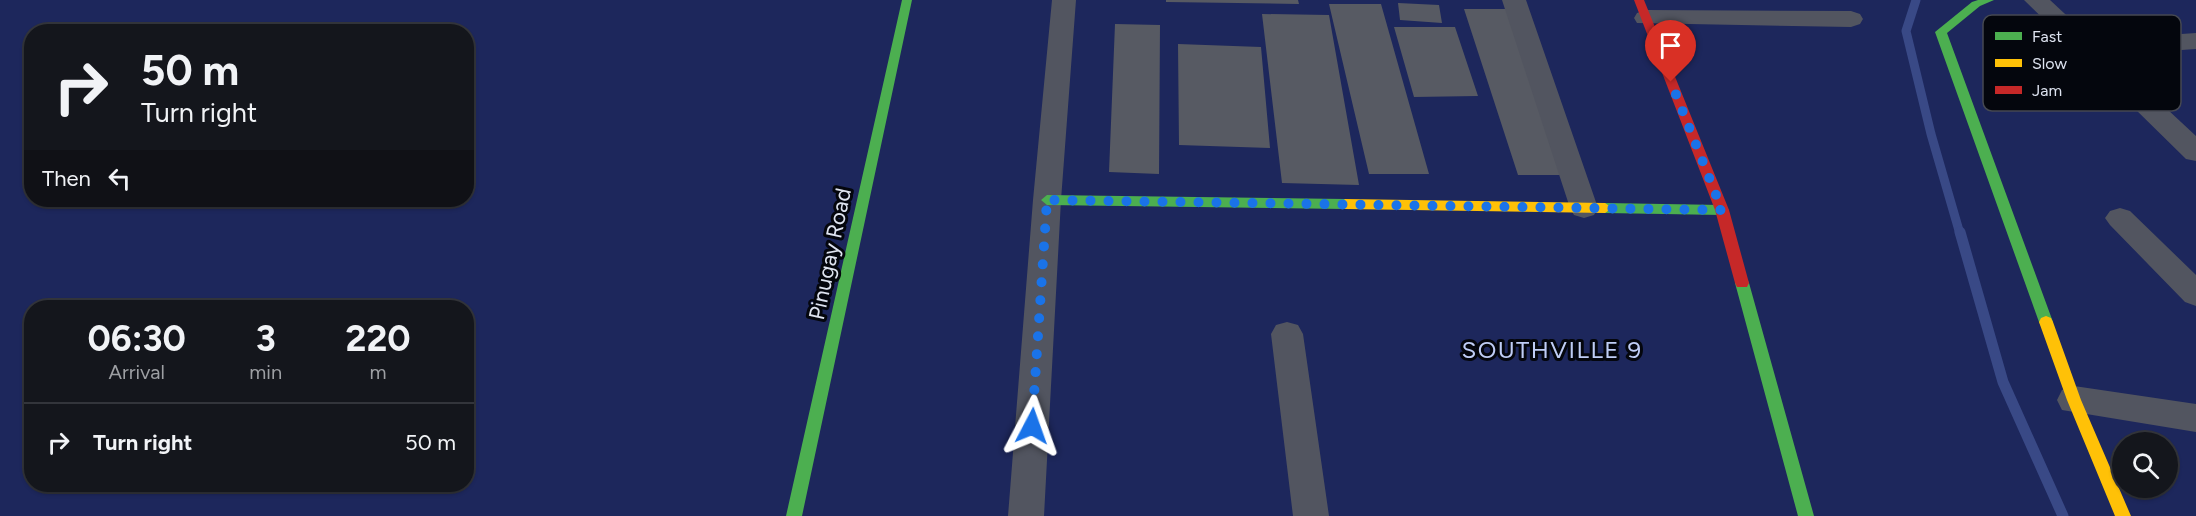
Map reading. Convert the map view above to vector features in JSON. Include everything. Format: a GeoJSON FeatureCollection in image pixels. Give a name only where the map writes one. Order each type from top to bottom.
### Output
{"type":"FeatureCollection","features":[{"type":"Feature","properties":{"kind":"street","name":"Pinugay Road"},"geometry":{"type":"LineString","coordinates":[[794,516],[907,0]]}},
{"type":"Feature","properties":{"kind":"street"},"geometry":{"type":"LineString","coordinates":[[1026,516],[1047,200],[1064,0]]}},
{"type":"Feature","properties":{"kind":"street"},"geometry":{"type":"LineString","coordinates":[[1514,0],[1584,208]]}},
{"type":"Feature","properties":{"kind":"street"},"geometry":{"type":"LineString","coordinates":[[1989,0],[1976,4],[1941,32],[2074,400],[2123,516]]}},
{"type":"Feature","properties":{"kind":"street"},"geometry":{"type":"LineString","coordinates":[[2036,0],[2051,15]]}},
{"type":"Feature","properties":{"kind":"street"},"geometry":{"type":"LineString","coordinates":[[1806,516],[1722,210],[1643,9],[1851,19]]}},
{"type":"Feature","properties":{"kind":"street"},"geometry":{"type":"LineString","coordinates":[[2181,42],[2196,41]]}},
{"type":"Feature","properties":{"kind":"street"},"geometry":{"type":"LineString","coordinates":[[2152,111],[2196,152]]}},
{"type":"Feature","properties":{"kind":"street"},"geometry":{"type":"LineString","coordinates":[[1047,200],[1722,210]]}},
{"type":"Feature","properties":{"kind":"street"},"geometry":{"type":"LineString","coordinates":[[2120,218],[2196,294]]}},
{"type":"Feature","properties":{"kind":"street"},"geometry":{"type":"LineString","coordinates":[[1287,334],[1311,516]]}},
{"type":"Feature","properties":{"kind":"street"},"geometry":{"type":"LineString","coordinates":[[2074,400],[2196,418]]}},
{"type":"Feature","properties":{"kind":"shaded area"},"geometry":{"type":"Polygon","coordinates":[[[0,0],[2196,0],[2196,516],[0,516],[0,0]]]}},
{"type":"Feature","properties":{"kind":"building"},"geometry":{"type":"Polygon","coordinates":[[[1166,0],[1298,0],[1299,4],[1166,2],[1166,0]]]}},
{"type":"Feature","properties":{"kind":"building"},"geometry":{"type":"Polygon","coordinates":[[[1398,3],[1439,5],[1442,23],[1400,20],[1398,3]]]}},
{"type":"Feature","properties":{"kind":"building"},"geometry":{"type":"Polygon","coordinates":[[[1329,4],[1381,4],[1429,174],[1369,174],[1329,4]]]}},
{"type":"Feature","properties":{"kind":"building"},"geometry":{"type":"Polygon","coordinates":[[[1464,9],[1508,9],[1568,175],[1518,175],[1464,9]]]}},
{"type":"Feature","properties":{"kind":"building"},"geometry":{"type":"Polygon","coordinates":[[[1262,14],[1329,15],[1359,185],[1282,183],[1262,14]]]}},
{"type":"Feature","properties":{"kind":"building"},"geometry":{"type":"Polygon","coordinates":[[[1115,24],[1160,25],[1159,174],[1109,172],[1115,24]]]}},
{"type":"Feature","properties":{"kind":"building"},"geometry":{"type":"Polygon","coordinates":[[[1394,27],[1455,27],[1478,96],[1414,97],[1394,27]]]}},
{"type":"Feature","properties":{"kind":"building"},"geometry":{"type":"Polygon","coordinates":[[[1178,44],[1261,47],[1270,148],[1179,145],[1178,44]]]}},
{"type":"Feature","properties":{"kind":"waterway"},"geometry":{"type":"LineString","coordinates":[[1916,0],[1906,31],[1931,134],[1960,234]]}},
{"type":"Feature","properties":{"kind":"waterway"},"geometry":{"type":"LineString","coordinates":[[1960,232],[2003,382],[2063,516]]}},
{"type":"Feature","properties":{"kind":"traffic: fast"},"geometry":{"type":"LineString","coordinates":[[794,516],[907,0]]}},
{"type":"Feature","properties":{"kind":"traffic: fast"},"geometry":{"type":"LineString","coordinates":[[1989,0],[1976,4],[1941,32],[2046,322]]}},
{"type":"Feature","properties":{"kind":"traffic: fast"},"geometry":{"type":"LineString","coordinates":[[1047,200],[1345,204]]}},
{"type":"Feature","properties":{"kind":"traffic: fast"},"geometry":{"type":"LineString","coordinates":[[1605,208],[1722,210]]}},
{"type":"Feature","properties":{"kind":"traffic: fast"},"geometry":{"type":"LineString","coordinates":[[1742,283],[1806,516]]}},
{"type":"Feature","properties":{"kind":"traffic: slow"},"geometry":{"type":"LineString","coordinates":[[1345,204],[1605,208]]}},
{"type":"Feature","properties":{"kind":"traffic: slow"},"geometry":{"type":"LineString","coordinates":[[2046,322],[2074,400],[2123,516]]}},
{"type":"Feature","properties":{"kind":"traffic: jam"},"geometry":{"type":"LineString","coordinates":[[1639,0],[1722,210],[1742,283]]}},
{"type":"Feature","properties":{"kind":"district","name":"SOUTHVILLE 9"},"geometry":{"type":"Point","coordinates":[1552,349]}},
{"type":"Feature","properties":{"kind":"route"},"geometry":{"type":"LineString","coordinates":[[1032,426],[1047,200],[1722,210],[1671,82]]}}]}
